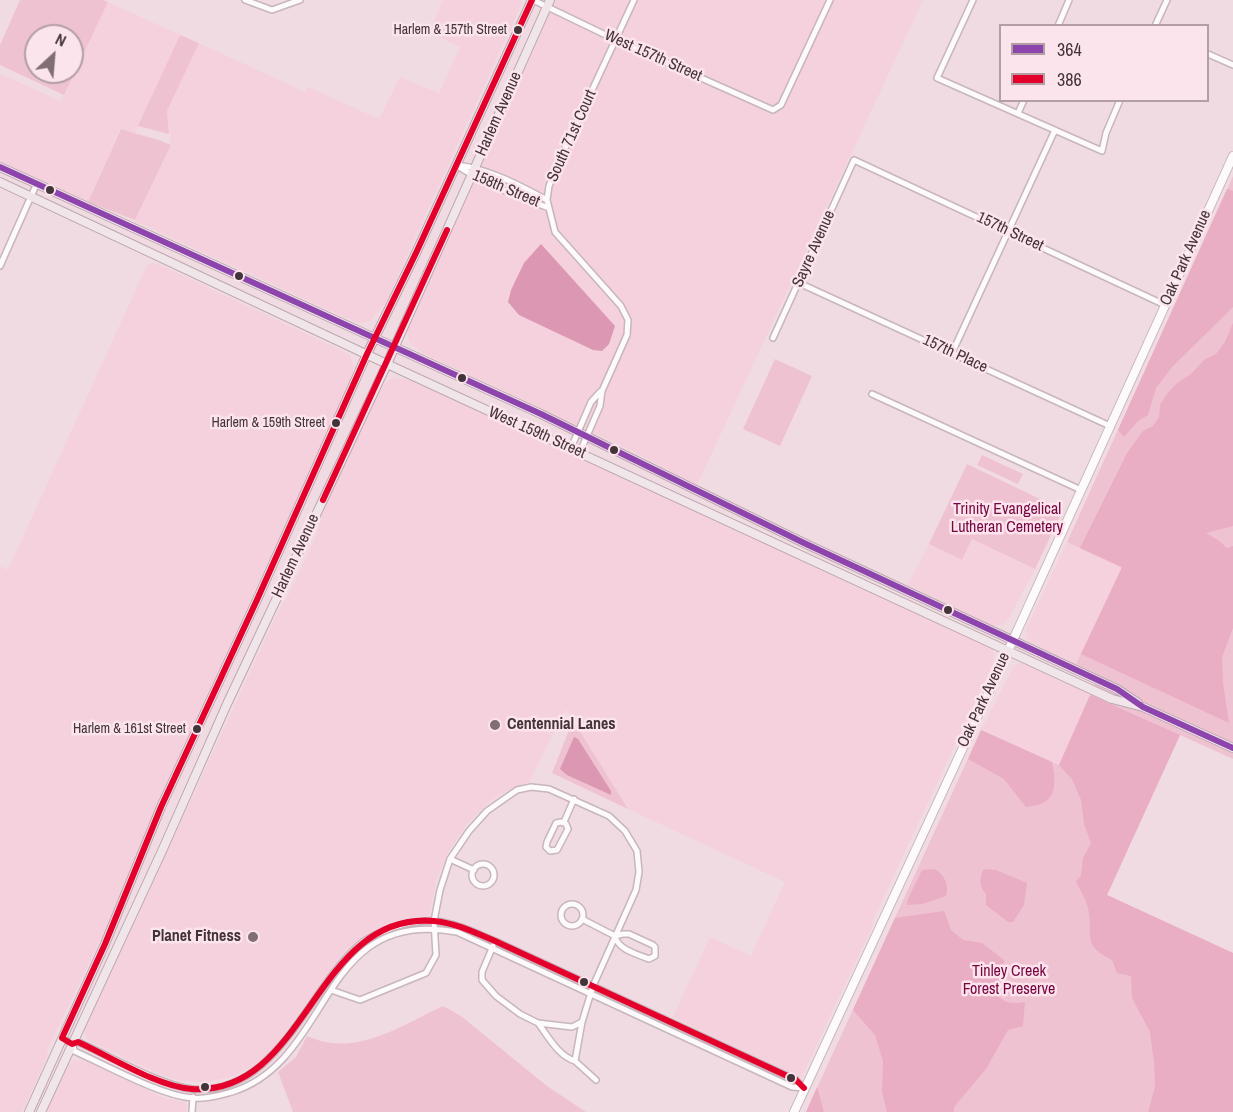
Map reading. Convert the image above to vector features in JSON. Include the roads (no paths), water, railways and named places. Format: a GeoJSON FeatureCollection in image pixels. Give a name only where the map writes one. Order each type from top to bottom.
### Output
{"type":"FeatureCollection","features":[{"type":"Feature","properties":{"kind":"main road","name":"Harlem Avenue"},"geometry":{"type":"LineString","coordinates":[[28,1112],[105,944],[162,807],[266,582],[367,354],[532,0]]}},
{"type":"Feature","properties":{"kind":"main road","name":"Harlem Avenue"},"geometry":{"type":"LineString","coordinates":[[41,1112],[162,851],[227,704],[387,364],[549,4]]}},
{"type":"Feature","properties":{"kind":"main road","name":"West 159th Street"},"geometry":{"type":"LineString","coordinates":[[0,167],[578,432],[814,548],[1117,689],[1143,707]]}},
{"type":"Feature","properties":{"kind":"main road","name":"West 159th Street"},"geometry":{"type":"LineString","coordinates":[[0,182],[387,364],[1112,699],[1143,707],[1233,748]]}},
{"type":"Feature","properties":{"kind":"street"},"geometry":{"type":"LineString","coordinates":[[245,0],[272,10],[300,0]]}},
{"type":"Feature","properties":{"kind":"street","name":"West 157th Street"},"geometry":{"type":"LineString","coordinates":[[532,0],[549,4],[615,40],[773,110],[781,105],[830,0]]}},
{"type":"Feature","properties":{"kind":"street","name":"South 71st Court"},"geometry":{"type":"LineString","coordinates":[[575,450],[587,437],[600,406],[602,391],[628,330],[628,320],[621,306],[555,232],[547,200],[549,186],[560,159],[634,0]]}},
{"type":"Feature","properties":{"kind":"street"},"geometry":{"type":"LineString","coordinates":[[973,0],[937,78],[1102,151],[1106,133],[1119,102]]}},
{"type":"Feature","properties":{"kind":"street"},"geometry":{"type":"LineString","coordinates":[[1059,24],[1070,0]]}},
{"type":"Feature","properties":{"kind":"street"},"geometry":{"type":"LineString","coordinates":[[1156,24],[1167,0]]}},
{"type":"Feature","properties":{"kind":"street"},"geometry":{"type":"LineString","coordinates":[[1209,54],[1233,65]]}},
{"type":"Feature","properties":{"kind":"street"},"geometry":{"type":"LineString","coordinates":[[1018,113],[1022,102]]}},
{"type":"Feature","properties":{"kind":"street"},"geometry":{"type":"LineString","coordinates":[[952,353],[1055,130]]}},
{"type":"Feature","properties":{"kind":"street","name":"Oak Park Avenue"},"geometry":{"type":"LineString","coordinates":[[794,1112],[1013,640],[1233,156]]}},
{"type":"Feature","properties":{"kind":"street","name":"157th Street"},"geometry":{"type":"LineString","coordinates":[[854,160],[1165,305]]}},
{"type":"Feature","properties":{"kind":"street","name":"Sayre Avenue"},"geometry":{"type":"LineString","coordinates":[[773,338],[854,160]]}},
{"type":"Feature","properties":{"kind":"street","name":"158th Street"},"geometry":{"type":"LineString","coordinates":[[456,165],[521,186],[547,200]]}},
{"type":"Feature","properties":{"kind":"street","name":"158th Street"},"geometry":{"type":"LineString","coordinates":[[473,171],[516,196],[549,207]]}},
{"type":"Feature","properties":{"kind":"street"},"geometry":{"type":"LineString","coordinates":[[0,266],[37,183]]}},
{"type":"Feature","properties":{"kind":"street","name":"157th Place"},"geometry":{"type":"LineString","coordinates":[[799,283],[1110,426]]}},
{"type":"Feature","properties":{"kind":"street","name":"South 71st Court"},"geometry":{"type":"LineString","coordinates":[[575,450],[578,432],[591,402],[602,391]]}},
{"type":"Feature","properties":{"kind":"street"},"geometry":{"type":"LineString","coordinates":[[872,394],[1081,490]]}},
{"type":"Feature","properties":{"kind":"street"},"geometry":{"type":"LineString","coordinates":[[331,990],[360,1000],[426,973],[436,955],[435,924],[440,890],[450,859],[468,831],[487,811],[517,790],[543,787],[609,816],[625,831],[637,851],[639,872],[637,885],[590,994],[575,1061]]}},
{"type":"Feature","properties":{"kind":"street"},"geometry":{"type":"LineString","coordinates":[[564,822],[574,800]]}},
{"type":"Feature","properties":{"kind":"street"},"geometry":{"type":"LineString","coordinates":[[564,822],[568,829],[559,848],[555,852],[550,851],[546,847],[547,842],[556,823],[564,822]]}},
{"type":"Feature","properties":{"kind":"street"},"geometry":{"type":"LineString","coordinates":[[450,859],[474,870]]}},
{"type":"Feature","properties":{"kind":"street"},"geometry":{"type":"LineString","coordinates":[[480,865],[488,866],[494,872],[493,880],[487,885],[479,885],[473,879],[474,870],[480,865]]}},
{"type":"Feature","properties":{"kind":"street"},"geometry":{"type":"LineString","coordinates":[[568,905],[576,905],[582,911],[582,919],[576,925],[567,924],[562,918],[562,910],[568,905]]}},
{"type":"Feature","properties":{"kind":"street"},"geometry":{"type":"LineString","coordinates":[[582,919],[615,936],[629,934],[653,945],[655,956],[649,959],[621,947],[616,942],[615,936]]}},
{"type":"Feature","properties":{"kind":"street"},"geometry":{"type":"LineString","coordinates":[[72,1044],[78,1042],[160,1079],[193,1089],[224,1086],[236,1082],[267,1060],[283,1043],[337,969],[358,945],[374,935],[410,922],[464,928],[495,941],[796,1080],[804,1088]]}},
{"type":"Feature","properties":{"kind":"street"},"geometry":{"type":"LineString","coordinates":[[62,1038],[72,1044],[74,1051],[162,1090],[193,1098],[222,1095],[245,1088],[277,1066],[342,973],[360,952],[372,944],[410,929],[435,924],[457,932],[792,1087],[804,1088]]}},
{"type":"Feature","properties":{"kind":"street"},"geometry":{"type":"LineString","coordinates":[[495,941],[482,972],[485,986],[520,1014],[538,1023],[572,1027],[582,1022]]}},
{"type":"Feature","properties":{"kind":"street"},"geometry":{"type":"LineString","coordinates":[[538,1023],[557,1048],[596,1080]]}},
{"type":"Feature","properties":{"kind":"street"},"geometry":{"type":"LineString","coordinates":[[192,1112],[193,1089]]}},
{"type":"Feature","properties":{"kind":"place","name":"Harlem & 157th Street"},"geometry":{"type":"Point","coordinates":[518,30]}},
{"type":"Feature","properties":{"kind":"place","name":"Harlem & 159th Street"},"geometry":{"type":"Point","coordinates":[336,423]}},
{"type":"Feature","properties":{"kind":"place","name":"Centennial Lanes"},"geometry":{"type":"Point","coordinates":[495,725]}},
{"type":"Feature","properties":{"kind":"place","name":"Harlem & 161st Street"},"geometry":{"type":"Point","coordinates":[197,729]}},
{"type":"Feature","properties":{"kind":"place","name":"Planet Fitness"},"geometry":{"type":"Point","coordinates":[253,937]}},
{"type":"Feature","properties":{"kind":"park label","name":"Trinity Evangelical Lutheran Cemetery"},"geometry":{"type":"Point","coordinates":[1007,519]}},
{"type":"Feature","properties":{"kind":"park label","name":"Tinley Creek Forest Preserve"},"geometry":{"type":"Point","coordinates":[1009,981]}}]}
